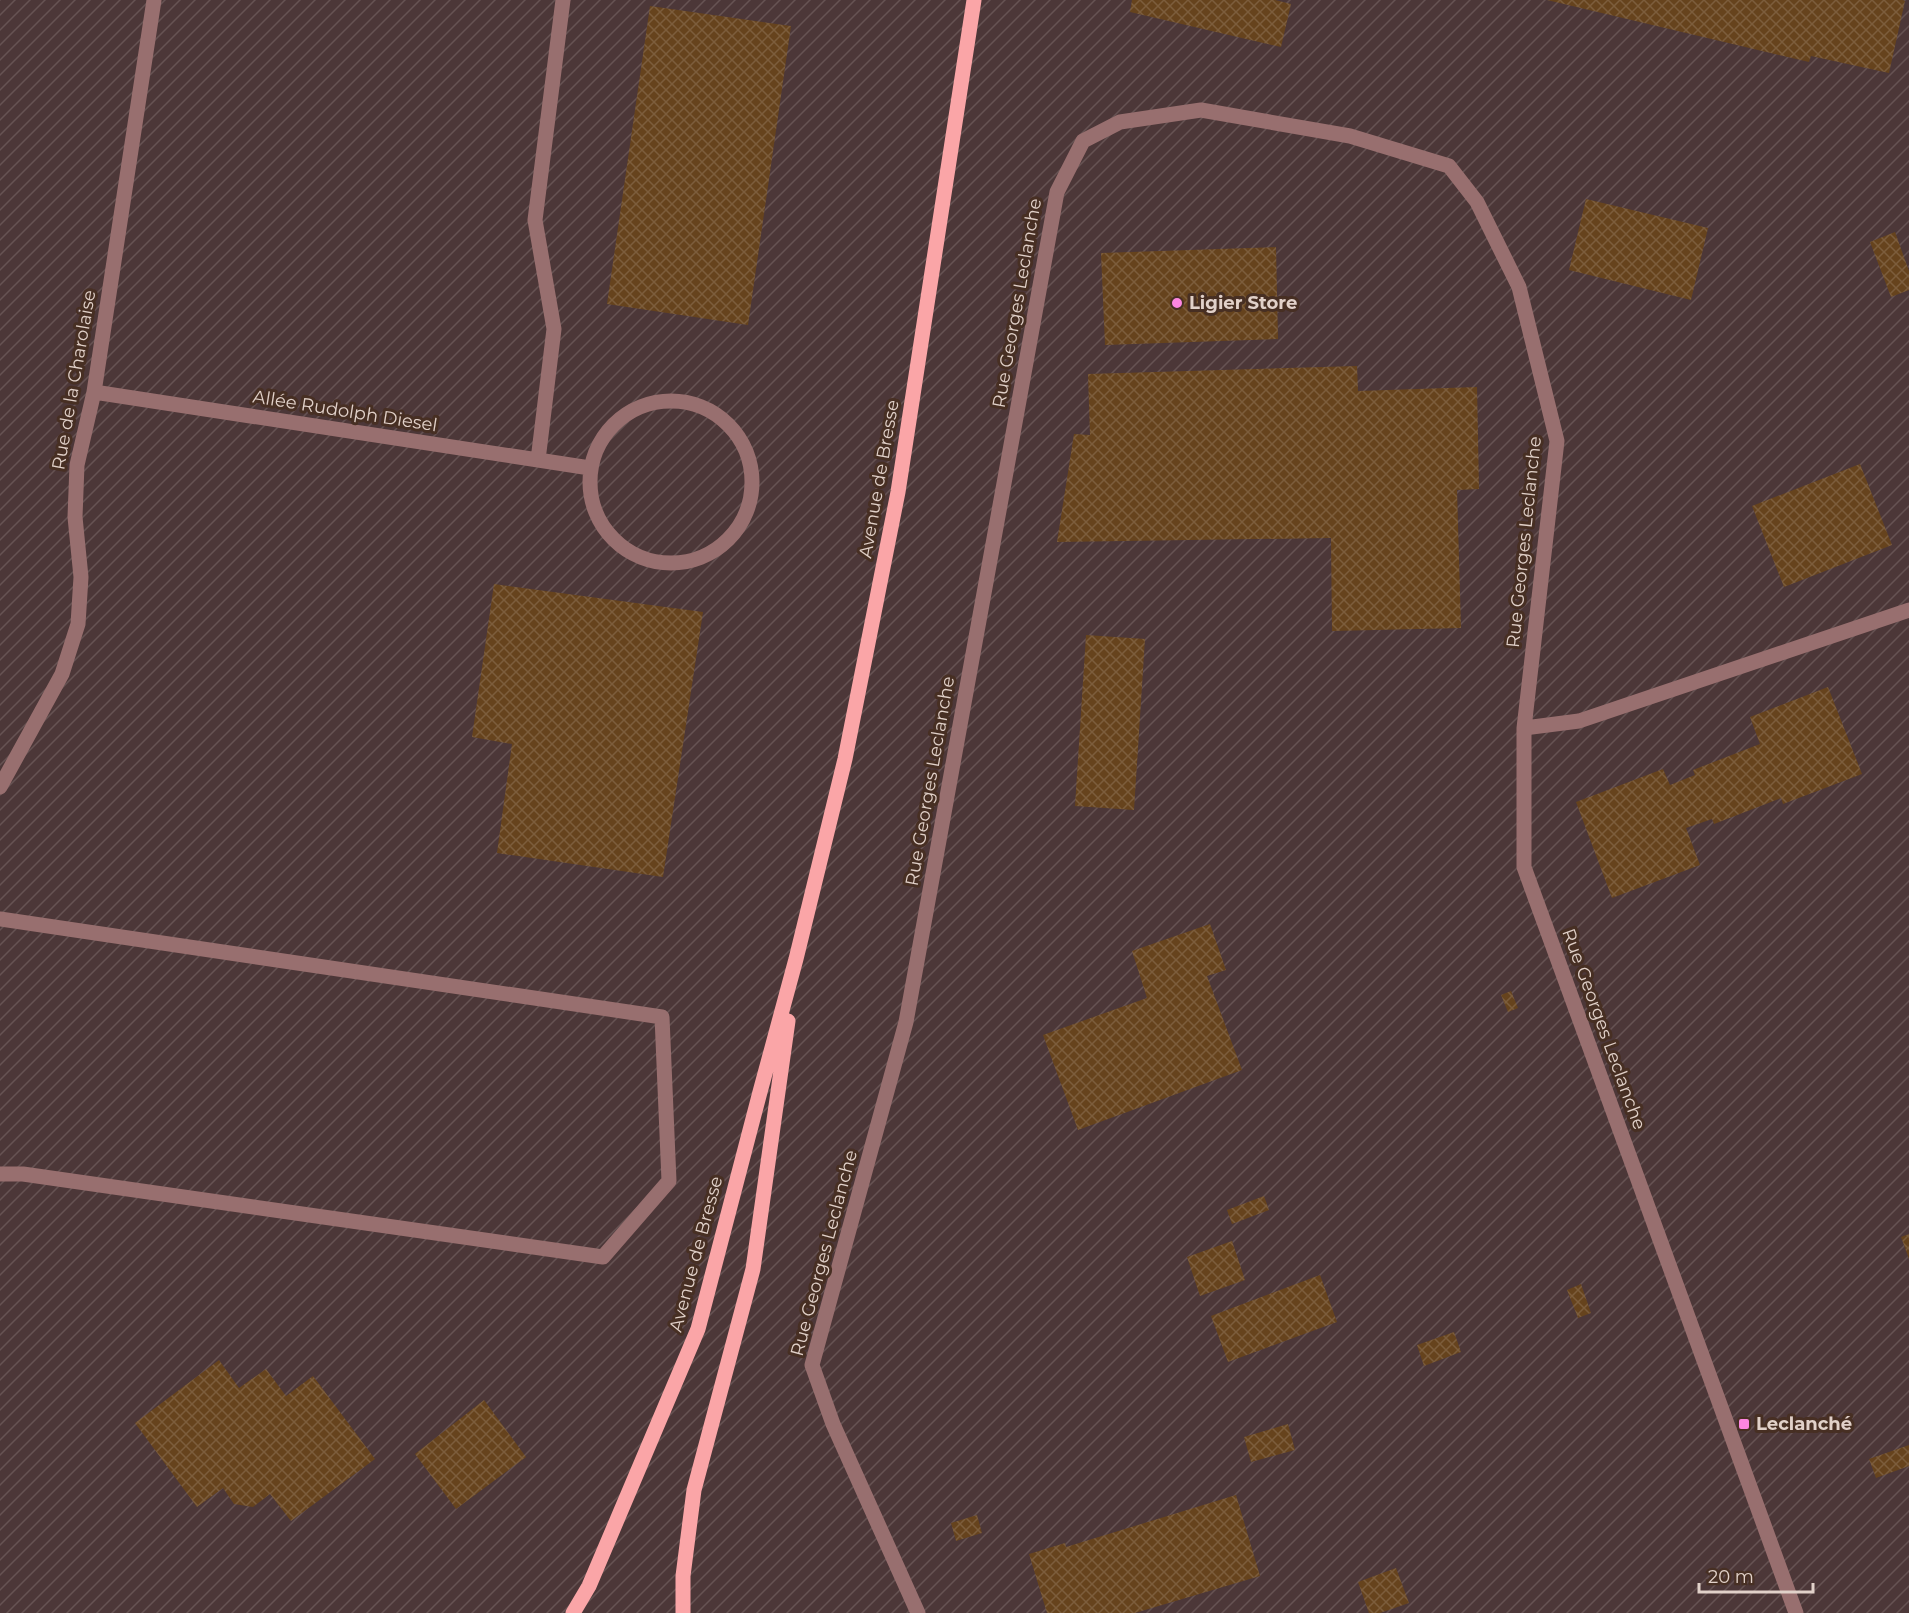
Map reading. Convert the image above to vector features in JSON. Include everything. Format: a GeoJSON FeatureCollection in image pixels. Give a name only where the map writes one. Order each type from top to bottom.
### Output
{"type":"FeatureCollection","features":[{"type":"Feature","properties":{"kind":"main road","name":"Avenue de Bresse"},"geometry":{"type":"LineString","coordinates":[[573,1613],[590,1586],[698,1329],[796,959],[845,759],[898,492],[974,0]]}},
{"type":"Feature","properties":{"kind":"main road","name":"Avenue de Bresse"},"geometry":{"type":"LineString","coordinates":[[683,1613],[683,1576],[694,1490],[753,1269],[796,959]]}},
{"type":"Feature","properties":{"kind":"street","name":"Rue de la Charolaise"},"geometry":{"type":"LineString","coordinates":[[0,787],[62,674],[78,624],[81,577],[75,517],[77,465],[94,392],[154,0]]}},
{"type":"Feature","properties":{"kind":"street"},"geometry":{"type":"LineString","coordinates":[[538,460],[554,328],[535,220],[563,0]]}},
{"type":"Feature","properties":{"kind":"street","name":"Rue Georges Leclanche"},"geometry":{"type":"LineString","coordinates":[[918,1613],[833,1424],[812,1365],[906,1022],[1057,192],[1083,141],[1120,122],[1201,110],[1350,136],[1449,166],[1477,202],[1519,287],[1557,441],[1524,728],[1524,867],[1796,1613]]}},
{"type":"Feature","properties":{"kind":"street","name":"Allée Rudolph Diesel"},"geometry":{"type":"LineString","coordinates":[[94,392],[590,468]]}},
{"type":"Feature","properties":{"kind":"street"},"geometry":{"type":"LineString","coordinates":[[663,401],[690,402],[714,412],[734,430],[748,453],[753,478],[750,506],[738,530],[718,549],[693,561],[666,564],[639,558],[615,543],[599,521],[590,495],[590,468],[599,442],[604,435],[615,422],[637,407],[663,401]]}},
{"type":"Feature","properties":{"kind":"street"},"geometry":{"type":"LineString","coordinates":[[1524,728],[1579,721],[1909,610]]}},
{"type":"Feature","properties":{"kind":"street"},"geometry":{"type":"LineString","coordinates":[[0,919],[662,1017],[669,1181],[603,1257],[23,1174],[0,1174]]}},
{"type":"Feature","properties":{"kind":"shaded area"},"geometry":{"type":"Polygon","coordinates":[[[0,0],[1909,0],[1909,1613],[0,1613],[0,0]]]}},
{"type":"Feature","properties":{"kind":"building"},"geometry":{"type":"Polygon","coordinates":[[[1132,0],[1275,0],[1291,4],[1281,47],[1130,12],[1132,0]]]}},
{"type":"Feature","properties":{"kind":"building"},"geometry":{"type":"Polygon","coordinates":[[[1547,0],[1905,1],[1889,73],[1811,56],[1809,62],[1547,0]]]}},
{"type":"Feature","properties":{"kind":"building"},"geometry":{"type":"Polygon","coordinates":[[[650,6],[791,26],[748,325],[607,304],[650,6]]]}},
{"type":"Feature","properties":{"kind":"building"},"geometry":{"type":"Polygon","coordinates":[[[1586,199],[1708,228],[1691,300],[1569,270],[1586,199]]]}},
{"type":"Feature","properties":{"kind":"building"},"geometry":{"type":"Polygon","coordinates":[[[1895,232],[1909,271],[1909,290],[1891,297],[1870,242],[1895,232]]]}},
{"type":"Feature","properties":{"kind":"building"},"geometry":{"type":"Polygon","coordinates":[[[1276,247],[1278,339],[1105,345],[1101,253],[1276,247]]]}},
{"type":"Feature","properties":{"kind":"building"},"geometry":{"type":"Polygon","coordinates":[[[1357,366],[1358,391],[1477,387],[1479,489],[1457,490],[1461,628],[1332,631],[1331,538],[1057,542],[1074,434],[1090,435],[1088,374],[1357,366]]]}},
{"type":"Feature","properties":{"kind":"building"},"geometry":{"type":"Polygon","coordinates":[[[1860,464],[1892,545],[1784,587],[1752,506],[1860,464]]]}},
{"type":"Feature","properties":{"kind":"building"},"geometry":{"type":"Polygon","coordinates":[[[494,584],[703,612],[663,877],[497,853],[512,744],[472,737],[494,584]]]}},
{"type":"Feature","properties":{"kind":"building"},"geometry":{"type":"Polygon","coordinates":[[[1086,635],[1145,639],[1134,810],[1075,806],[1086,635]]]}},
{"type":"Feature","properties":{"kind":"building"},"geometry":{"type":"Polygon","coordinates":[[[1828,687],[1862,774],[1783,804],[1781,798],[1714,824],[1712,819],[1686,828],[1700,865],[1612,898],[1576,802],[1663,769],[1670,785],[1695,775],[1693,770],[1760,744],[1750,717],[1828,687]]]}},
{"type":"Feature","properties":{"kind":"building"},"geometry":{"type":"Polygon","coordinates":[[[1210,924],[1226,970],[1207,976],[1242,1070],[1078,1130],[1043,1035],[1147,998],[1132,951],[1210,924]]]}},
{"type":"Feature","properties":{"kind":"building"},"geometry":{"type":"Polygon","coordinates":[[[1511,991],[1518,1008],[1508,1012],[1501,995],[1511,991]]]}},
{"type":"Feature","properties":{"kind":"building"},"geometry":{"type":"Polygon","coordinates":[[[1264,1196],[1269,1210],[1232,1224],[1227,1210],[1264,1196]]]}},
{"type":"Feature","properties":{"kind":"building"},"geometry":{"type":"Polygon","coordinates":[[[1909,1234],[1909,1259],[1901,1237],[1909,1234]]]}},
{"type":"Feature","properties":{"kind":"building"},"geometry":{"type":"Polygon","coordinates":[[[1232,1241],[1245,1280],[1200,1296],[1187,1257],[1232,1241]]]}},
{"type":"Feature","properties":{"kind":"building"},"geometry":{"type":"Polygon","coordinates":[[[1320,1275],[1337,1322],[1228,1362],[1211,1316],[1320,1275]]]}},
{"type":"Feature","properties":{"kind":"building"},"geometry":{"type":"Polygon","coordinates":[[[1581,1284],[1591,1313],[1578,1318],[1567,1290],[1581,1284]]]}},
{"type":"Feature","properties":{"kind":"building"},"geometry":{"type":"Polygon","coordinates":[[[1454,1332],[1461,1352],[1424,1366],[1417,1345],[1454,1332]]]}},
{"type":"Feature","properties":{"kind":"building"},"geometry":{"type":"Polygon","coordinates":[[[219,1360],[239,1388],[266,1369],[286,1396],[313,1376],[375,1459],[291,1521],[270,1494],[253,1507],[234,1504],[223,1488],[197,1507],[135,1423],[219,1360]]]}},
{"type":"Feature","properties":{"kind":"building"},"geometry":{"type":"Polygon","coordinates":[[[484,1400],[526,1457],[456,1509],[415,1454],[484,1400]]]}},
{"type":"Feature","properties":{"kind":"building"},"geometry":{"type":"Polygon","coordinates":[[[1288,1424],[1295,1450],[1251,1462],[1244,1437],[1288,1424]]]}},
{"type":"Feature","properties":{"kind":"building"},"geometry":{"type":"Polygon","coordinates":[[[1909,1445],[1909,1466],[1876,1478],[1869,1459],[1909,1445]]]}},
{"type":"Feature","properties":{"kind":"building"},"geometry":{"type":"Polygon","coordinates":[[[1236,1495],[1260,1576],[1135,1613],[1047,1613],[1029,1554],[1065,1543],[1066,1547],[1236,1495]]]}},
{"type":"Feature","properties":{"kind":"building"},"geometry":{"type":"Polygon","coordinates":[[[977,1515],[982,1533],[956,1541],[951,1523],[977,1515]]]}},
{"type":"Feature","properties":{"kind":"building"},"geometry":{"type":"Polygon","coordinates":[[[1396,1568],[1409,1603],[1380,1613],[1369,1613],[1358,1582],[1396,1568]]]}},
{"type":"Feature","properties":{"kind":"place","name":"Ligier Store"},"geometry":{"type":"Point","coordinates":[1177,303]}},
{"type":"Feature","properties":{"kind":"place","name":"Leclanché"},"geometry":{"type":"Point","coordinates":[1744,1424]}}]}
